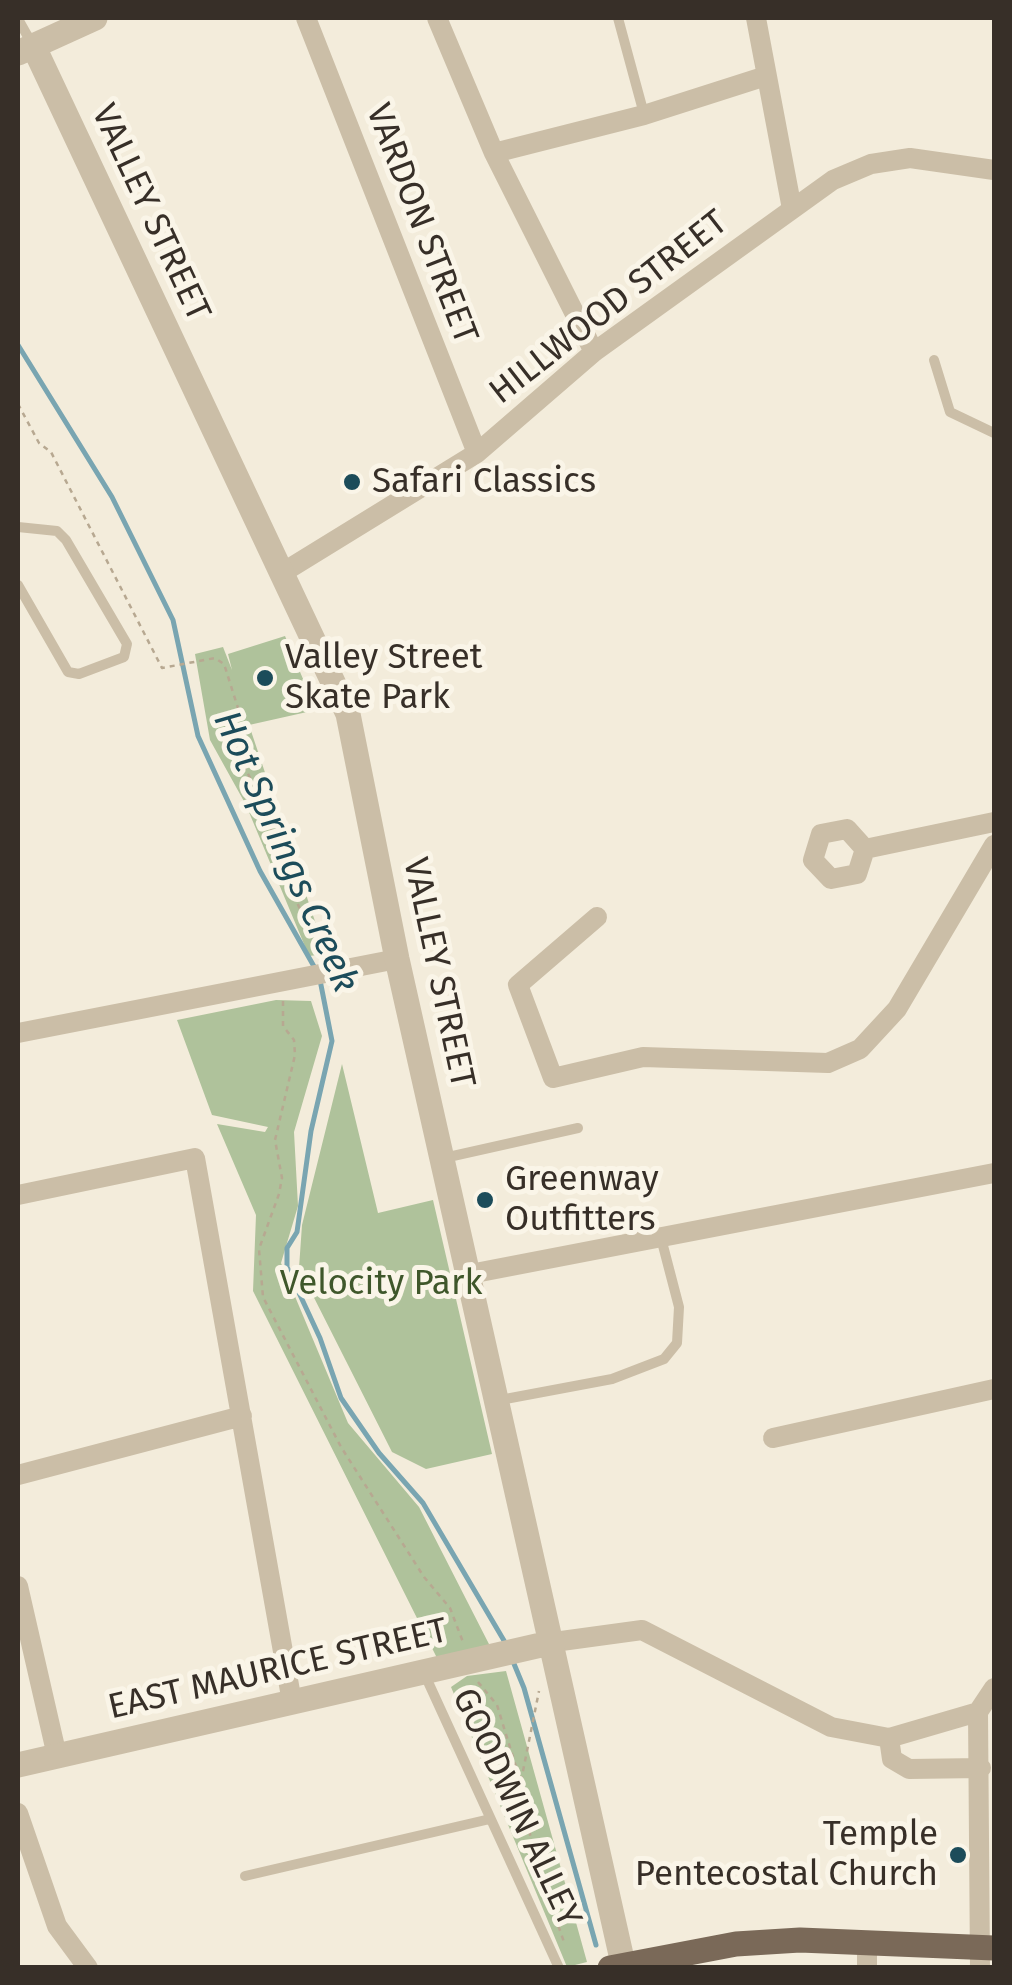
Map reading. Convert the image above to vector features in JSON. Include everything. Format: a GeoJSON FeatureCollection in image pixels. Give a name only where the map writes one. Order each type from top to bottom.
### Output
{"type":"FeatureCollection","features":[{"type":"Feature","properties":{"kind":"main road"},"geometry":{"type":"LineString","coordinates":[[619,1967],[736,1944],[867,1955],[985,1954]]}},
{"type":"Feature","properties":{"kind":"street"},"geometry":{"type":"LineString","coordinates":[[25,49],[94,18]]}},
{"type":"Feature","properties":{"kind":"street","name":"VARDON STREET"},"geometry":{"type":"LineString","coordinates":[[306,18],[476,453]]}},
{"type":"Feature","properties":{"kind":"street"},"geometry":{"type":"LineString","coordinates":[[438,18],[494,153],[594,352]]}},
{"type":"Feature","properties":{"kind":"street"},"geometry":{"type":"LineString","coordinates":[[756,18],[792,210]]}},
{"type":"Feature","properties":{"kind":"street","name":"VALLEY STREET"},"geometry":{"type":"LineString","coordinates":[[25,49],[348,714],[397,959],[500,1400],[542,1645],[619,1967]]}},
{"type":"Feature","properties":{"kind":"street"},"geometry":{"type":"LineString","coordinates":[[494,153],[644,115],[766,76]]}},
{"type":"Feature","properties":{"kind":"street","name":"HILLWOOD STREET"},"geometry":{"type":"LineString","coordinates":[[282,573],[476,453],[594,352],[834,180],[870,164],[910,158],[994,170]]}},
{"type":"Feature","properties":{"kind":"street"},"geometry":{"type":"LineString","coordinates":[[865,849],[994,822]]}},
{"type":"Feature","properties":{"kind":"street"},"geometry":{"type":"LineString","coordinates":[[597,917],[518,984],[553,1078],[644,1057],[828,1062],[860,1050],[898,1009],[994,845]]}},
{"type":"Feature","properties":{"kind":"street"},"geometry":{"type":"LineString","coordinates":[[18,1033],[304,976],[328,964],[397,959]]}},
{"type":"Feature","properties":{"kind":"street"},"geometry":{"type":"LineString","coordinates":[[18,1195],[195,1158],[292,1702]]}},
{"type":"Feature","properties":{"kind":"street"},"geometry":{"type":"LineString","coordinates":[[470,1274],[994,1173]]}},
{"type":"Feature","properties":{"kind":"street"},"geometry":{"type":"LineString","coordinates":[[772,1438],[994,1389]]}},
{"type":"Feature","properties":{"kind":"street"},"geometry":{"type":"LineString","coordinates":[[18,1475],[242,1416]]}},
{"type":"Feature","properties":{"kind":"street"},"geometry":{"type":"LineString","coordinates":[[18,1586],[57,1756]]}},
{"type":"Feature","properties":{"kind":"street"},"geometry":{"type":"LineString","coordinates":[[542,1645],[642,1630],[832,1727],[888,1738],[978,1712],[994,1688]]}},
{"type":"Feature","properties":{"kind":"street","name":"EAST MAURICE STREET"},"geometry":{"type":"LineString","coordinates":[[18,1765],[542,1645]]}},
{"type":"Feature","properties":{"kind":"street"},"geometry":{"type":"LineString","coordinates":[[978,1712],[985,1759],[985,1954]]}},
{"type":"Feature","properties":{"kind":"street"},"geometry":{"type":"LineString","coordinates":[[888,1738],[892,1758],[909,1769],[985,1759]]}},
{"type":"Feature","properties":{"kind":"street"},"geometry":{"type":"LineString","coordinates":[[18,1812],[57,1926],[88,1968]]}},
{"type":"Feature","properties":{"kind":"lane"},"geometry":{"type":"LineString","coordinates":[[618,18],[644,115]]}},
{"type":"Feature","properties":{"kind":"lane"},"geometry":{"type":"LineString","coordinates":[[18,19],[25,49]]}},
{"type":"Feature","properties":{"kind":"lane"},"geometry":{"type":"LineString","coordinates":[[934,360],[950,412],[994,433]]}},
{"type":"Feature","properties":{"kind":"lane"},"geometry":{"type":"LineString","coordinates":[[18,527],[56,531],[66,540],[127,644],[124,657],[79,674],[68,672],[18,585]]}},
{"type":"Feature","properties":{"kind":"lane"},"geometry":{"type":"LineString","coordinates":[[443,1158],[578,1128]]}},
{"type":"Feature","properties":{"kind":"lane"},"geometry":{"type":"LineString","coordinates":[[500,1400],[612,1379],[664,1359],[677,1343],[678,1307],[661,1237]]}},
{"type":"Feature","properties":{"kind":"lane","name":"GOODWIN ALLEY"},"geometry":{"type":"LineString","coordinates":[[424,1672],[560,1968]]}},
{"type":"Feature","properties":{"kind":"lane"},"geometry":{"type":"LineString","coordinates":[[245,1876],[490,1819]]}},
{"type":"Feature","properties":{"kind":"path"},"geometry":{"type":"LineString","coordinates":[[18,404],[39,443],[51,452],[162,668],[215,658],[224,664],[238,708],[244,768],[266,809],[278,855],[320,954],[328,964]]}},
{"type":"Feature","properties":{"kind":"path"},"geometry":{"type":"LineString","coordinates":[[283,995],[283,1026],[294,1040],[295,1055],[274,1140],[282,1178],[280,1194],[259,1249],[263,1297],[340,1446],[424,1577],[483,1659],[478,1684],[496,1705],[521,1783],[534,1857],[565,1945]]}},
{"type":"Feature","properties":{"kind":"path"},"geometry":{"type":"LineString","coordinates":[[521,1783],[540,1691]]}},
{"type":"Feature","properties":{"kind":"green space"},"geometry":{"type":"Polygon","coordinates":[[[285,636],[316,710],[249,725],[326,954],[309,956],[246,805],[210,740],[195,654],[223,647],[232,670],[228,654],[285,636]]]}},
{"type":"Feature","properties":{"kind":"green space"},"geometry":{"type":"Polygon","coordinates":[[[276,1000],[311,1001],[322,1036],[294,1132],[298,1206],[281,1263],[348,1423],[419,1507],[491,1648],[438,1660],[253,1291],[256,1215],[217,1124],[265,1132],[268,1127],[212,1115],[177,1020],[276,1000]]]}},
{"type":"Feature","properties":{"kind":"green space","name":"Velocity Park"},"geometry":{"type":"Polygon","coordinates":[[[342,1064],[378,1213],[433,1200],[492,1454],[426,1469],[392,1452],[299,1268],[302,1225],[342,1064]]]}},
{"type":"Feature","properties":{"kind":"green space"},"geometry":{"type":"Polygon","coordinates":[[[506,1671],[587,1962],[567,1967],[451,1687],[467,1676],[506,1671]]]}},
{"type":"Feature","properties":{"kind":"waterway","name":"Hot Springs Creek"},"geometry":{"type":"LineString","coordinates":[[18,345],[112,497],[173,620],[198,736],[260,871],[316,970]]}},
{"type":"Feature","properties":{"kind":"waterway","name":"Hot Springs Creek"},"geometry":{"type":"LineString","coordinates":[[320,980],[332,1041],[311,1131],[297,1232],[287,1248],[287,1267],[320,1338],[341,1398],[379,1453],[423,1503],[506,1644]]}},
{"type":"Feature","properties":{"kind":"waterway","name":"Hot Springs Creek"},"geometry":{"type":"LineString","coordinates":[[512,1659],[524,1688],[596,1945]]}},
{"type":"Feature","properties":{"kind":"place","name":"Safari Classics"},"geometry":{"type":"Point","coordinates":[352,482]}},
{"type":"Feature","properties":{"kind":"place","name":"Valley Street Skate Park"},"geometry":{"type":"Point","coordinates":[265,678]}},
{"type":"Feature","properties":{"kind":"place","name":"Greenway Outfitters"},"geometry":{"type":"Point","coordinates":[485,1200]}},
{"type":"Feature","properties":{"kind":"place","name":"Temple Pentecostal Church"},"geometry":{"type":"Point","coordinates":[958,1855]}}]}
